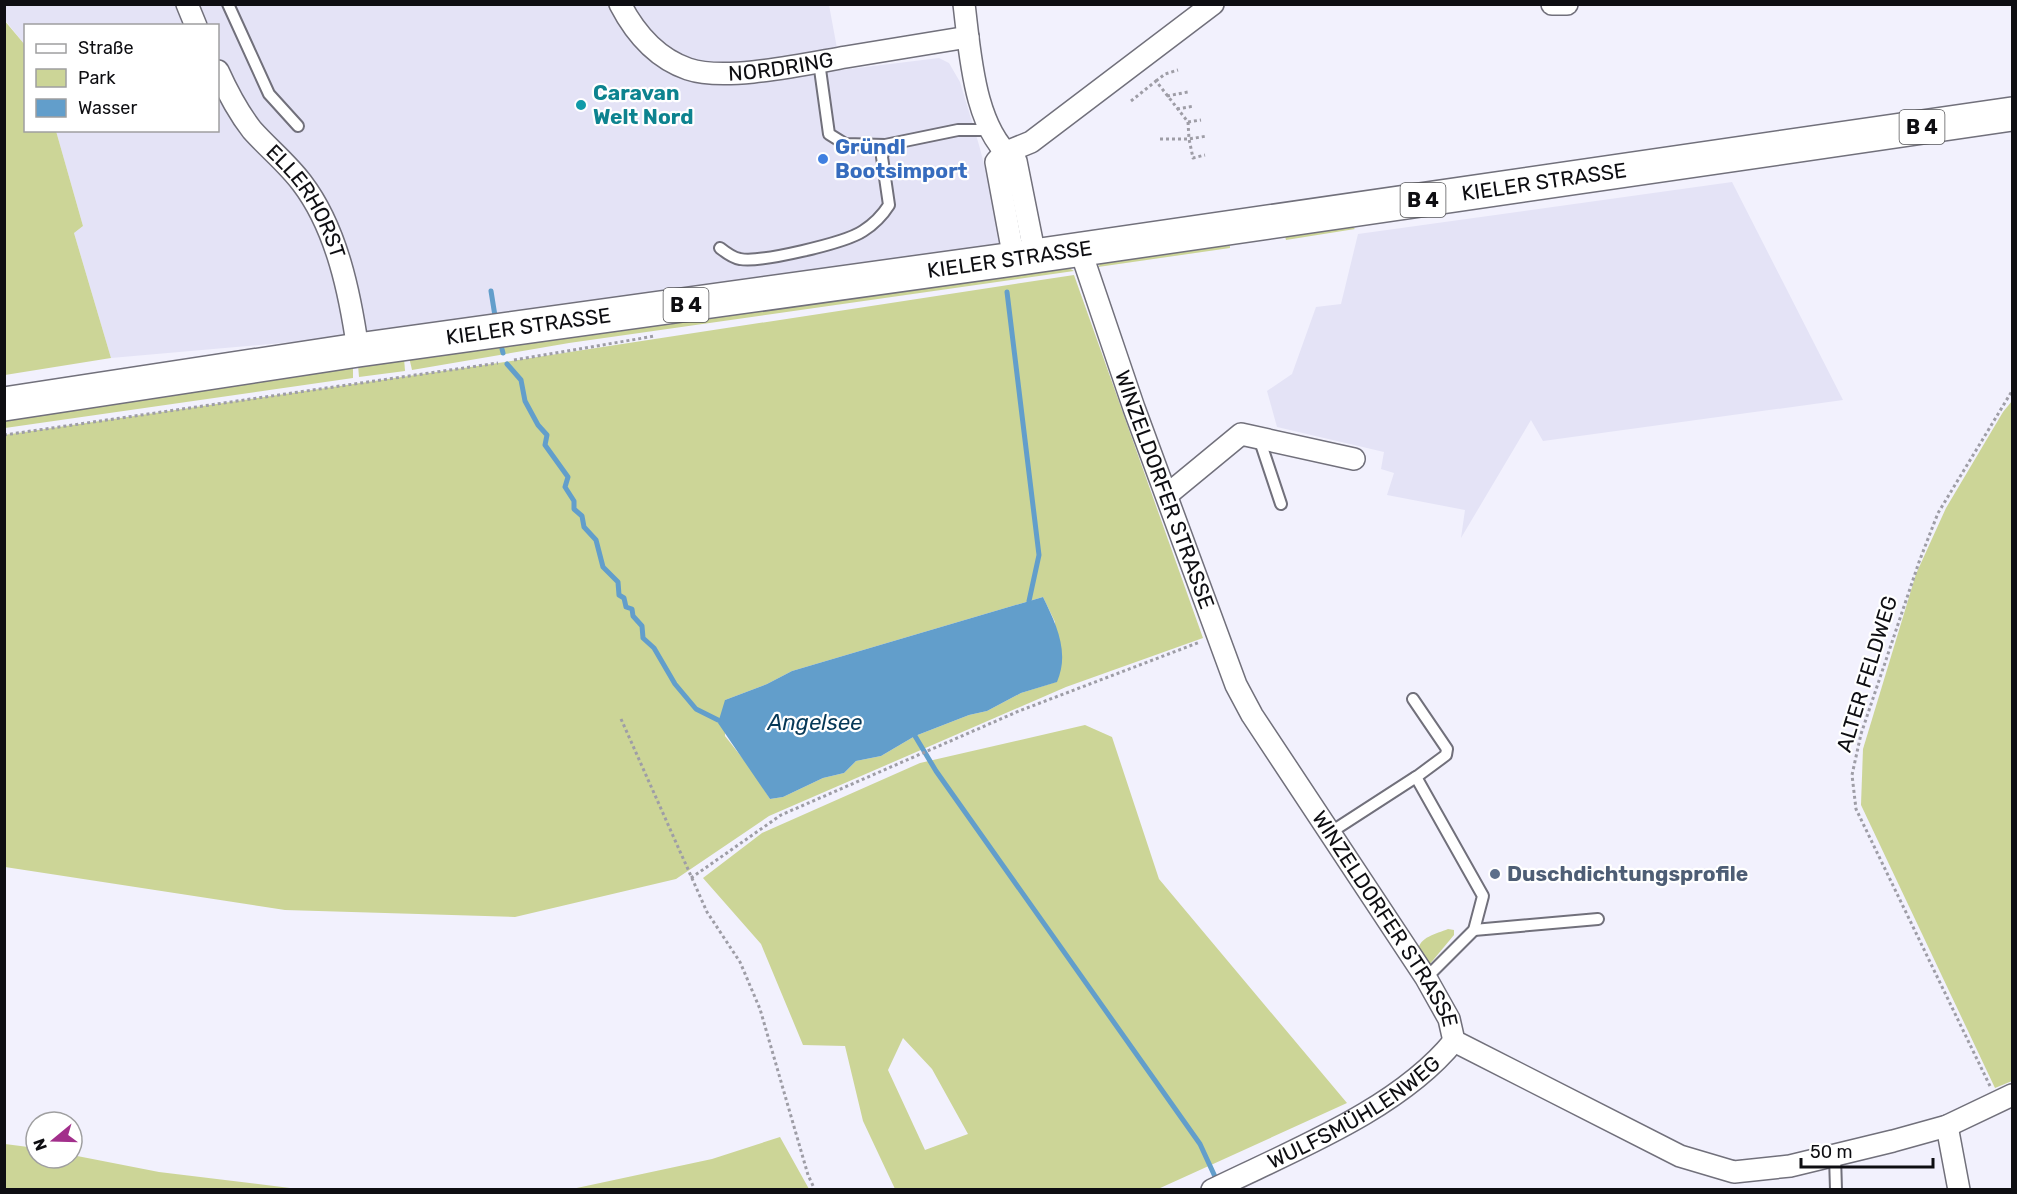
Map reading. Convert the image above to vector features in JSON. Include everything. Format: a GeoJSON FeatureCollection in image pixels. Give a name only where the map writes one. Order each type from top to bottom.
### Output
{"type":"FeatureCollection","features":[{"type":"Feature","properties":{"kind":"main road","name":"KIELER STRASSE"},"geometry":{"type":"LineString","coordinates":[[4,404],[358,350],[1024,258],[2013,114]]}},
{"type":"Feature","properties":{"kind":"street"},"geometry":{"type":"LineString","coordinates":[[187,4],[195,24]]}},
{"type":"Feature","properties":{"kind":"street","name":"NORDRING"},"geometry":{"type":"LineString","coordinates":[[620,4],[631,25],[663,58],[690,70],[720,74],[819,62],[968,37]]}},
{"type":"Feature","properties":{"kind":"street"},"geometry":{"type":"LineString","coordinates":[[964,4],[968,37],[988,130],[1004,153],[1016,161],[1024,258]]}},
{"type":"Feature","properties":{"kind":"street"},"geometry":{"type":"LineString","coordinates":[[1004,153],[1030,142],[1213,4]]}},
{"type":"Feature","properties":{"kind":"street"},"geometry":{"type":"LineString","coordinates":[[1552,4],[1567,4]]}},
{"type":"Feature","properties":{"kind":"street","name":"ELLERHORST"},"geometry":{"type":"LineString","coordinates":[[219,73],[239,111],[253,131],[303,184],[332,239],[351,304],[358,350]]}},
{"type":"Feature","properties":{"kind":"street","name":"WINZELDORFER STRASSE"},"geometry":{"type":"LineString","coordinates":[[1080,249],[1216,636],[1236,685],[1252,716],[1426,978],[1449,1019],[1454,1041],[1691,1160],[1734,1172],[1790,1166],[1947,1126],[2005,1099]]}},
{"type":"Feature","properties":{"kind":"street"},"geometry":{"type":"LineString","coordinates":[[1167,495],[1241,434],[1353,459]]}},
{"type":"Feature","properties":{"kind":"street","name":"WULFSMÜHLENWEG"},"geometry":{"type":"LineString","coordinates":[[1212,1190],[1399,1093],[1435,1064],[1454,1041]]}},
{"type":"Feature","properties":{"kind":"street"},"geometry":{"type":"LineString","coordinates":[[1947,1126],[1959,1190]]}},
{"type":"Feature","properties":{"kind":"lane"},"geometry":{"type":"LineString","coordinates":[[228,4],[269,94],[298,126]]}},
{"type":"Feature","properties":{"kind":"lane"},"geometry":{"type":"LineString","coordinates":[[819,62],[829,134],[845,144],[885,146],[958,130],[988,130]]}},
{"type":"Feature","properties":{"kind":"lane"},"geometry":{"type":"LineString","coordinates":[[720,248],[740,260],[762,258],[827,245],[861,233],[880,219],[889,205],[882,157],[885,146]]}},
{"type":"Feature","properties":{"kind":"lane"},"geometry":{"type":"LineString","coordinates":[[1259,438],[1281,504]]}},
{"type":"Feature","properties":{"kind":"lane"},"geometry":{"type":"LineString","coordinates":[[1331,832],[1415,778],[1446,755],[1447,749],[1413,699]]}},
{"type":"Feature","properties":{"kind":"lane"},"geometry":{"type":"LineString","coordinates":[[1415,778],[1483,896],[1474,930],[1426,978]]}},
{"type":"Feature","properties":{"kind":"lane"},"geometry":{"type":"LineString","coordinates":[[1474,930],[1598,919]]}},
{"type":"Feature","properties":{"kind":"lane"},"geometry":{"type":"LineString","coordinates":[[1835,1156],[1836,1190]]}},
{"type":"Feature","properties":{"kind":"path"},"geometry":{"type":"LineString","coordinates":[[1131,101],[1165,74],[1178,70]]}},
{"type":"Feature","properties":{"kind":"path"},"geometry":{"type":"LineString","coordinates":[[1156,81],[1188,122],[1192,158],[1205,155]]}},
{"type":"Feature","properties":{"kind":"path"},"geometry":{"type":"LineString","coordinates":[[1167,96],[1188,92]]}},
{"type":"Feature","properties":{"kind":"path"},"geometry":{"type":"LineString","coordinates":[[1177,109],[1194,106]]}},
{"type":"Feature","properties":{"kind":"path"},"geometry":{"type":"LineString","coordinates":[[1188,122],[1201,120]]}},
{"type":"Feature","properties":{"kind":"path"},"geometry":{"type":"LineString","coordinates":[[1160,139],[1189,139],[1207,136]]}},
{"type":"Feature","properties":{"kind":"path"},"geometry":{"type":"LineString","coordinates":[[4,435],[498,363]]}},
{"type":"Feature","properties":{"kind":"path","name":"ALTER FELDWEG"},"geometry":{"type":"LineString","coordinates":[[2005,1099],[1856,809],[1852,775],[1861,734],[1919,562],[1938,513],[2013,391]]}},
{"type":"Feature","properties":{"kind":"path"},"geometry":{"type":"LineString","coordinates":[[691,878],[781,815],[925,750],[1216,636]]}},
{"type":"Feature","properties":{"kind":"path"},"geometry":{"type":"LineString","coordinates":[[1064,688],[1066,693]]}},
{"type":"Feature","properties":{"kind":"path"},"geometry":{"type":"LineString","coordinates":[[621,719],[707,912],[740,962],[760,1009],[808,1175],[815,1190]]}},
{"type":"Feature","properties":{"kind":"shaded area"},"geometry":{"type":"Polygon","coordinates":[[[5,4],[829,5],[841,70],[939,58],[949,63],[960,82],[979,145],[993,198],[1000,249],[327,339],[111,358],[74,233],[83,226],[56,132],[219,132],[219,24],[24,24],[24,44],[5,20],[5,4]]]}},
{"type":"Feature","properties":{"kind":"shaded area"},"geometry":{"type":"Polygon","coordinates":[[[1732,182],[1843,400],[1543,441],[1531,420],[1461,538],[1465,510],[1387,495],[1394,473],[1381,469],[1384,452],[1277,427],[1267,391],[1292,374],[1316,307],[1341,304],[1358,234],[1732,182]]]}},
{"type":"Feature","properties":{"kind":"green space"},"geometry":{"type":"Polygon","coordinates":[[[4,20],[24,44],[24,132],[56,132],[83,226],[74,233],[111,358],[5,375],[4,20]]]}},
{"type":"Feature","properties":{"kind":"green space"},"geometry":{"type":"Polygon","coordinates":[[[1347,222],[1355,229],[1286,240],[1285,236],[1347,222]]]}},
{"type":"Feature","properties":{"kind":"green space"},"geometry":{"type":"Polygon","coordinates":[[[1230,246],[1230,248],[1098,267],[1104,259],[1172,248],[1230,246]]]}},
{"type":"Feature","properties":{"kind":"green space"},"geometry":{"type":"Polygon","coordinates":[[[1062,264],[1074,271],[569,343],[412,370],[409,357],[1062,264]]]}},
{"type":"Feature","properties":{"kind":"green space"},"geometry":{"type":"Polygon","coordinates":[[[1074,275],[1203,638],[1066,687],[769,816],[676,879],[515,917],[285,910],[5,867],[4,435],[498,363],[1074,275]],[[1043,597],[792,671],[767,684],[725,700],[725,736],[751,769],[770,799],[783,797],[823,778],[844,773],[856,761],[881,756],[915,736],[969,715],[987,711],[1021,693],[1056,682],[1055,622],[1043,597]]]}},
{"type":"Feature","properties":{"kind":"green space"},"geometry":{"type":"Polygon","coordinates":[[[404,358],[405,371],[359,377],[358,365],[404,358]]]}},
{"type":"Feature","properties":{"kind":"green space"},"geometry":{"type":"Polygon","coordinates":[[[353,366],[353,378],[5,428],[4,415],[353,366]]]}},
{"type":"Feature","properties":{"kind":"green space"},"geometry":{"type":"Polygon","coordinates":[[[2012,401],[2012,1081],[1995,1088],[1861,805],[1863,749],[1916,574],[1946,508],[2003,412],[2012,401]]]}},
{"type":"Feature","properties":{"kind":"green space"},"geometry":{"type":"Polygon","coordinates":[[[1085,725],[1112,737],[1159,879],[1347,1103],[1158,1189],[895,1189],[863,1121],[845,1046],[803,1045],[761,944],[703,878],[762,833],[920,763],[1085,725]],[[903,1038],[888,1070],[925,1150],[968,1134],[932,1069],[903,1038]]]}},
{"type":"Feature","properties":{"kind":"green space"},"geometry":{"type":"Polygon","coordinates":[[[1448,929],[1454,930],[1454,935],[1429,965],[1418,951],[1421,942],[1448,929]]]}},
{"type":"Feature","properties":{"kind":"green space"},"geometry":{"type":"Polygon","coordinates":[[[780,1137],[809,1189],[572,1189],[712,1159],[780,1137]]]}},
{"type":"Feature","properties":{"kind":"green space"},"geometry":{"type":"Polygon","coordinates":[[[5,1144],[24,1146],[24,1170],[84,1170],[84,1157],[159,1172],[298,1189],[5,1189],[5,1144]]]}},
{"type":"Feature","properties":{"kind":"water","name":"Angelsee"},"geometry":{"type":"Polygon","coordinates":[[[1043,597],[1057,628],[1062,649],[1061,671],[1057,682],[1021,693],[987,711],[969,715],[915,736],[881,756],[856,761],[844,773],[823,778],[783,797],[770,799],[718,723],[725,700],[767,684],[792,671],[1043,597]]]}},
{"type":"Feature","properties":{"kind":"waterway"},"geometry":{"type":"LineString","coordinates":[[491,291],[495,316]]}},
{"type":"Feature","properties":{"kind":"waterway"},"geometry":{"type":"LineString","coordinates":[[1007,292],[1039,555],[1029,601]]}},
{"type":"Feature","properties":{"kind":"waterway"},"geometry":{"type":"LineString","coordinates":[[502,349],[503,353]]}},
{"type":"Feature","properties":{"kind":"waterway"},"geometry":{"type":"LineString","coordinates":[[507,364],[521,380],[525,401],[538,425],[547,435],[545,445],[568,477],[565,487],[574,501],[574,509],[582,516],[584,527],[596,540],[603,567],[618,582],[619,595],[624,598],[626,607],[632,609],[633,616],[642,626],[643,638],[654,648],[675,684],[696,709],[718,720]]}},
{"type":"Feature","properties":{"kind":"waterway"},"geometry":{"type":"LineString","coordinates":[[915,736],[936,771],[1200,1144],[1217,1181]]}},
{"type":"Feature","properties":{"kind":"place","name":"Caravan Welt Nord"},"geometry":{"type":"Point","coordinates":[581,105]}},
{"type":"Feature","properties":{"kind":"place","name":"Gründl Bootsimport"},"geometry":{"type":"Point","coordinates":[823,159]}},
{"type":"Feature","properties":{"kind":"place","name":"Duschdichtungsprofile"},"geometry":{"type":"Point","coordinates":[1495,874]}}]}
